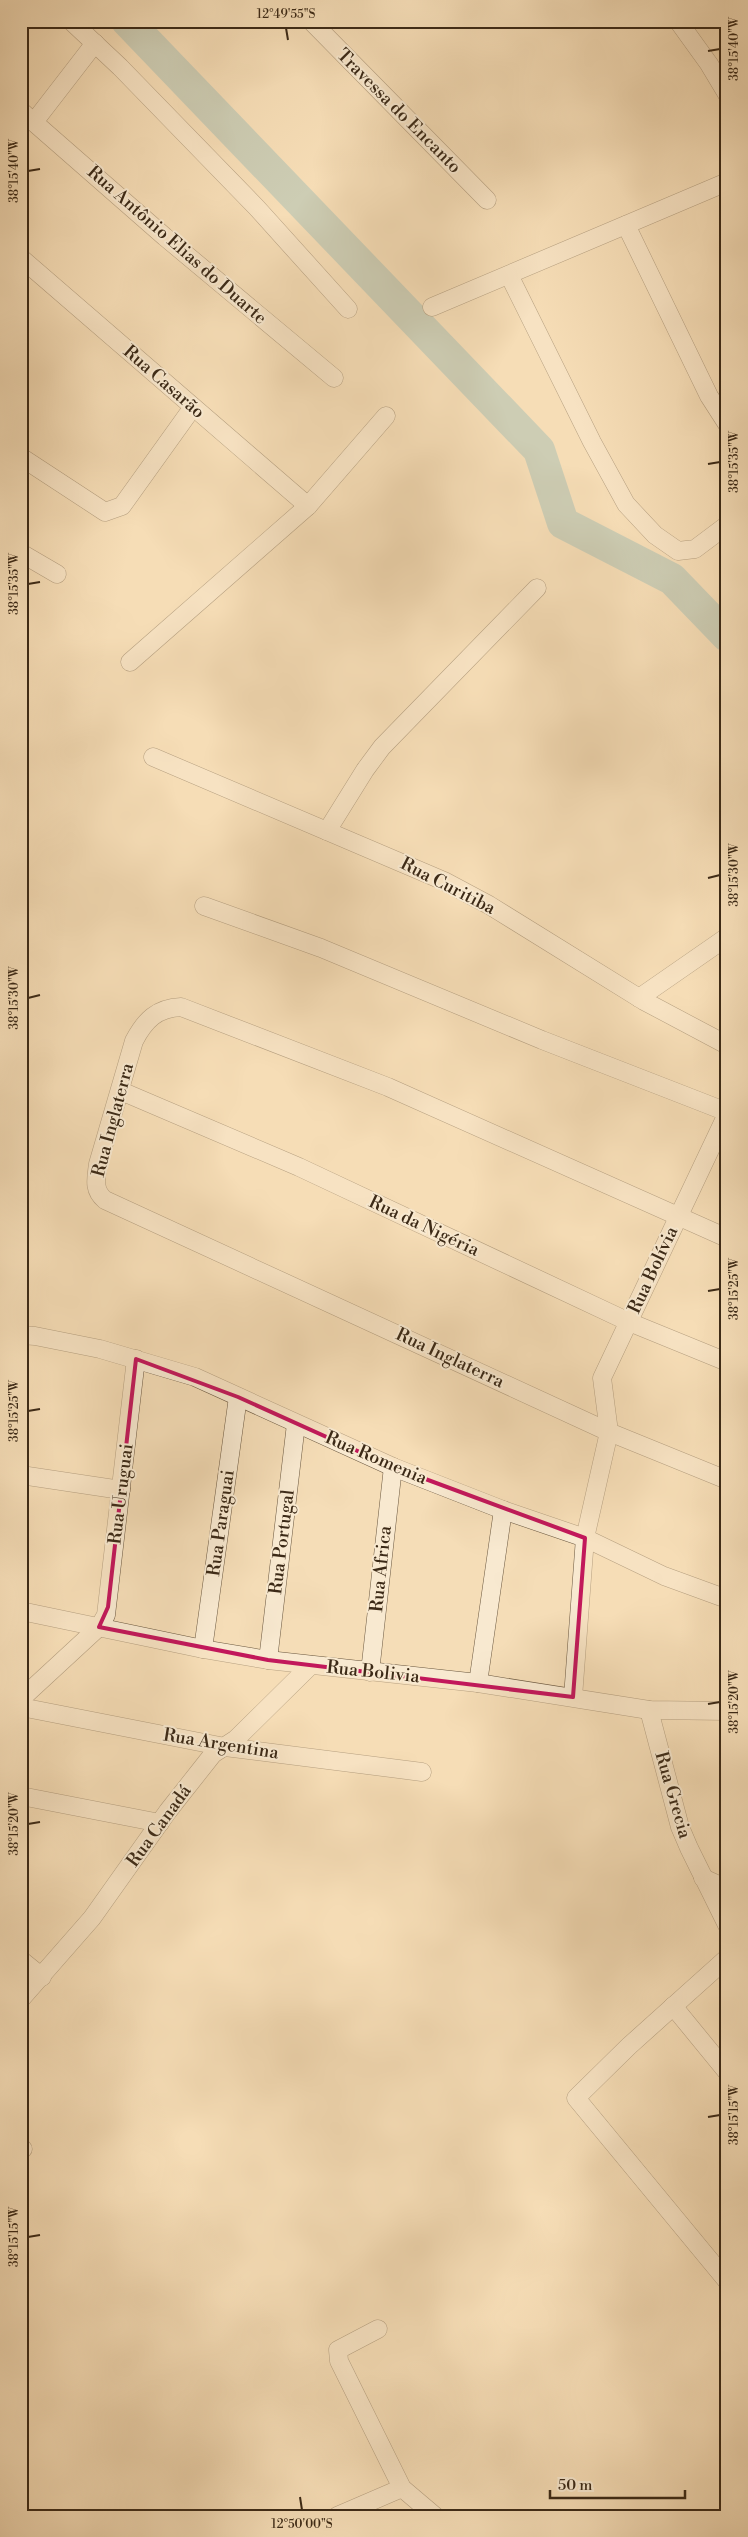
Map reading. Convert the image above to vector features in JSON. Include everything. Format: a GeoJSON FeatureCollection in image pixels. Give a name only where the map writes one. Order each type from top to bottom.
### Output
{"type":"FeatureCollection","features":[{"type":"Feature","properties":{"kind":"street"},"geometry":{"type":"LineString","coordinates":[[70,21],[96,43],[257,208],[348,309]]}},
{"type":"Feature","properties":{"kind":"street","name":"Travessa do Encanto"},"geometry":{"type":"LineString","coordinates":[[311,21],[487,200]]}},
{"type":"Feature","properties":{"kind":"street"},"geometry":{"type":"LineString","coordinates":[[678,21],[710,64],[727,94]]}},
{"type":"Feature","properties":{"kind":"street"},"geometry":{"type":"LineString","coordinates":[[28,116],[96,43]]}},
{"type":"Feature","properties":{"kind":"street","name":"Rua Antônio Elias do Duarte"},"geometry":{"type":"LineString","coordinates":[[28,116],[165,237],[334,378]]}},
{"type":"Feature","properties":{"kind":"street"},"geometry":{"type":"LineString","coordinates":[[432,307],[727,182]]}},
{"type":"Feature","properties":{"kind":"street"},"geometry":{"type":"LineString","coordinates":[[626,225],[709,396],[727,424]]}},
{"type":"Feature","properties":{"kind":"street","name":"Rua Casarão"},"geometry":{"type":"LineString","coordinates":[[21,258],[308,506]]}},
{"type":"Feature","properties":{"kind":"street"},"geometry":{"type":"LineString","coordinates":[[509,275],[592,442],[626,504],[654,535],[678,551],[695,549],[727,525]]}},
{"type":"Feature","properties":{"kind":"street"},"geometry":{"type":"LineString","coordinates":[[21,457],[105,512],[122,506],[193,407]]}},
{"type":"Feature","properties":{"kind":"street"},"geometry":{"type":"LineString","coordinates":[[130,662],[308,506],[386,416]]}},
{"type":"Feature","properties":{"kind":"street"},"geometry":{"type":"LineString","coordinates":[[21,553],[57,574]]}},
{"type":"Feature","properties":{"kind":"street"},"geometry":{"type":"LineString","coordinates":[[327,831],[365,770],[382,747],[537,588]]}},
{"type":"Feature","properties":{"kind":"street","name":"Rua Curitiba"},"geometry":{"type":"LineString","coordinates":[[153,757],[200,779],[412,866],[489,905],[639,998],[727,1045]]}},
{"type":"Feature","properties":{"kind":"street"},"geometry":{"type":"LineString","coordinates":[[204,906],[321,948],[542,1040],[727,1113]]}},
{"type":"Feature","properties":{"kind":"street"},"geometry":{"type":"LineString","coordinates":[[639,998],[727,937]]}},
{"type":"Feature","properties":{"kind":"street","name":"Rua Inglaterra"},"geometry":{"type":"LineString","coordinates":[[727,1238],[334,1064],[181,1007],[158,1010],[141,1027],[134,1041],[121,1091],[98,1164],[96,1188],[98,1195],[105,1200],[609,1432],[727,1480]]}},
{"type":"Feature","properties":{"kind":"street","name":"Rua da Nigéria"},"geometry":{"type":"LineString","coordinates":[[121,1091],[299,1167],[629,1322],[727,1362]]}},
{"type":"Feature","properties":{"kind":"street","name":"Rua Bolívia"},"geometry":{"type":"LineString","coordinates":[[609,1432],[602,1378],[727,1113]]}},
{"type":"Feature","properties":{"kind":"street","name":"Rua Romenia"},"geometry":{"type":"LineString","coordinates":[[21,1335],[35,1336],[136,1359],[195,1377],[393,1467],[503,1510],[585,1538],[664,1576],[727,1599]]}},
{"type":"Feature","properties":{"kind":"street","name":"Rua Uruguai"},"geometry":{"type":"LineString","coordinates":[[99,1626],[108,1607],[136,1359]]}},
{"type":"Feature","properties":{"kind":"street","name":"Rua Paraguai"},"geometry":{"type":"LineString","coordinates":[[203,1650],[238,1397]]}},
{"type":"Feature","properties":{"kind":"street","name":"Rua Portugal"},"geometry":{"type":"LineString","coordinates":[[268,1660],[296,1424]]}},
{"type":"Feature","properties":{"kind":"street"},"geometry":{"type":"LineString","coordinates":[[573,1697],[585,1538],[609,1432]]}},
{"type":"Feature","properties":{"kind":"street","name":"Rua Africa"},"geometry":{"type":"LineString","coordinates":[[370,1672],[393,1467]]}},
{"type":"Feature","properties":{"kind":"street"},"geometry":{"type":"LineString","coordinates":[[21,1475],[121,1490]]}},
{"type":"Feature","properties":{"kind":"street"},"geometry":{"type":"LineString","coordinates":[[478,1683],[503,1510]]}},
{"type":"Feature","properties":{"kind":"street","name":"Rua Bolivia"},"geometry":{"type":"LineString","coordinates":[[21,1611],[99,1626],[203,1650],[268,1660],[478,1683],[649,1710],[727,1711]]}},
{"type":"Feature","properties":{"kind":"street"},"geometry":{"type":"LineString","coordinates":[[21,1699],[99,1626]]}},
{"type":"Feature","properties":{"kind":"street","name":"Rua Canadá"},"geometry":{"type":"LineString","coordinates":[[21,2000],[92,1918],[160,1823],[213,1754],[236,1739],[311,1665]]}},
{"type":"Feature","properties":{"kind":"street","name":"Rua Argentina"},"geometry":{"type":"LineString","coordinates":[[21,1707],[225,1747],[422,1772]]}},
{"type":"Feature","properties":{"kind":"street","name":"Rua Grecia"},"geometry":{"type":"LineString","coordinates":[[649,1710],[678,1819],[688,1848],[727,1925]]}},
{"type":"Feature","properties":{"kind":"street"},"geometry":{"type":"LineString","coordinates":[[21,1796],[160,1823]]}},
{"type":"Feature","properties":{"kind":"street"},"geometry":{"type":"LineString","coordinates":[[703,1878],[727,1889]]}},
{"type":"Feature","properties":{"kind":"street"},"geometry":{"type":"LineString","coordinates":[[727,1958],[673,2006],[576,2098],[727,2281]]}},
{"type":"Feature","properties":{"kind":"street"},"geometry":{"type":"LineString","coordinates":[[21,1960],[42,1977]]}},
{"type":"Feature","properties":{"kind":"street"},"geometry":{"type":"LineString","coordinates":[[673,2006],[727,2072]]}},
{"type":"Feature","properties":{"kind":"street"},"geometry":{"type":"LineString","coordinates":[[378,2329],[338,2350],[339,2361],[402,2488],[435,2516]]}},
{"type":"Feature","properties":{"kind":"street"},"geometry":{"type":"LineString","coordinates":[[337,2516],[402,2488]]}},
{"type":"Feature","properties":{"kind":"highlighted area"},"geometry":{"type":"Polygon","coordinates":[[[136,1359],[238,1397],[393,1467],[585,1538],[573,1697],[268,1660],[99,1627],[108,1607],[136,1359]]]}},
{"type":"Feature","properties":{"kind":"waterway"},"geometry":{"type":"LineString","coordinates":[[127,21],[539,450],[563,523],[672,579],[727,636]]}}]}
